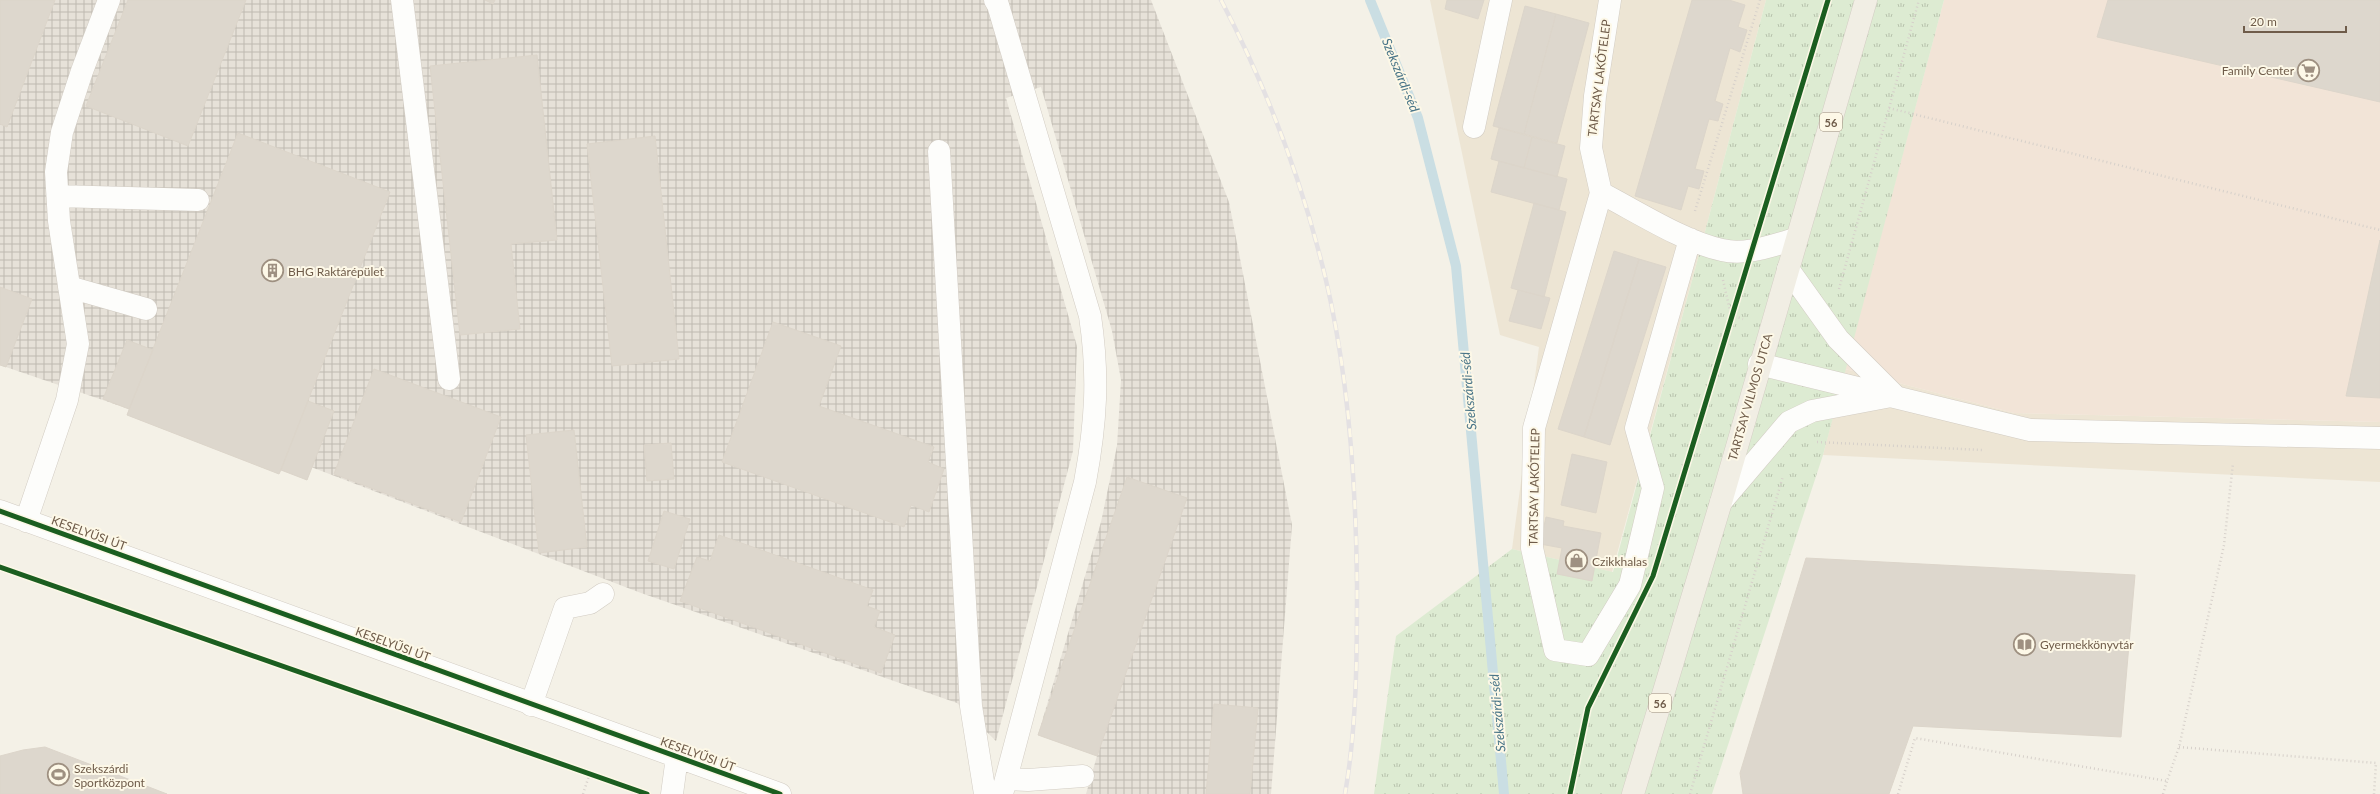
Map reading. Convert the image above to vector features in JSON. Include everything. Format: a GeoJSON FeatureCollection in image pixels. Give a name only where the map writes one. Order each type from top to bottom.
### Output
{"type":"FeatureCollection","features":[{"type":"Feature","properties":{"kind":"main road","name":"TARTSAY VILMOS UTCA"},"geometry":{"type":"LineString","coordinates":[[1633,794],[1721,502],[1759,364],[1788,269],[1861,2]]}},
{"type":"Feature","properties":{"kind":"street"},"geometry":{"type":"LineString","coordinates":[[26,521],[67,400],[78,344],[59,221],[56,172],[62,132],[82,71],[109,0]]}},
{"type":"Feature","properties":{"kind":"street"},"geometry":{"type":"LineString","coordinates":[[402,0],[449,379]]}},
{"type":"Feature","properties":{"kind":"street"},"geometry":{"type":"LineString","coordinates":[[995,0],[998,4],[1090,316],[1096,356],[1092,441],[1085,482],[1004,786],[1028,780],[1083,776]]}},
{"type":"Feature","properties":{"kind":"street"},"geometry":{"type":"LineString","coordinates":[[1474,127],[1501,0]]}},
{"type":"Feature","properties":{"kind":"street","name":"TARTSAY LAKÓTELEP"},"geometry":{"type":"LineString","coordinates":[[1605,1],[1591,148],[1601,193],[1534,428],[1532,548],[1555,650],[1588,655],[1630,585],[1653,488],[1636,428],[1690,239]]}},
{"type":"Feature","properties":{"kind":"street"},"geometry":{"type":"LineString","coordinates":[[939,151],[971,706],[985,794]]}},
{"type":"Feature","properties":{"kind":"street"},"geometry":{"type":"LineString","coordinates":[[1601,193],[1690,239],[1722,251],[1752,250],[1796,239]]}},
{"type":"Feature","properties":{"kind":"street"},"geometry":{"type":"LineString","coordinates":[[58,196],[198,200]]}},
{"type":"Feature","properties":{"kind":"street"},"geometry":{"type":"LineString","coordinates":[[1788,269],[1838,339],[1895,396]]}},
{"type":"Feature","properties":{"kind":"street"},"geometry":{"type":"LineString","coordinates":[[69,287],[146,309]]}},
{"type":"Feature","properties":{"kind":"street"},"geometry":{"type":"LineString","coordinates":[[1759,364],[2030,430],[2380,438]]}},
{"type":"Feature","properties":{"kind":"street"},"geometry":{"type":"LineString","coordinates":[[1721,502],[1789,422],[1812,411],[1895,396]]}},
{"type":"Feature","properties":{"kind":"street","name":"KESELYŰSI ÚT"},"geometry":{"type":"LineString","coordinates":[[0,511],[780,794]]}},
{"type":"Feature","properties":{"kind":"street"},"geometry":{"type":"LineString","coordinates":[[531,704],[565,608],[590,602],[602,594]]}},
{"type":"Feature","properties":{"kind":"street"},"geometry":{"type":"LineString","coordinates":[[672,794],[677,757]]}},
{"type":"Feature","properties":{"kind":"path"},"geometry":{"type":"LineString","coordinates":[[1717,249],[1694,214],[1760,0]]}},
{"type":"Feature","properties":{"kind":"path"},"geometry":{"type":"LineString","coordinates":[[1890,108],[2380,230]]}},
{"type":"Feature","properties":{"kind":"path"},"geometry":{"type":"LineString","coordinates":[[1728,323],[1735,301]]}},
{"type":"Feature","properties":{"kind":"path"},"geometry":{"type":"LineString","coordinates":[[2163,794],[2179,747],[2224,545],[2233,462]]}},
{"type":"Feature","properties":{"kind":"path"},"geometry":{"type":"LineString","coordinates":[[1898,794],[1915,738],[2167,781]]}},
{"type":"Feature","properties":{"kind":"path"},"geometry":{"type":"LineString","coordinates":[[2179,747],[2376,763],[2374,794]]}},
{"type":"Feature","properties":{"kind":"path"},"geometry":{"type":"LineString","coordinates":[[582,770],[597,776]]}},
{"type":"Feature","properties":{"kind":"path"},"geometry":{"type":"LineString","coordinates":[[583,794],[590,773]]}},
{"type":"Feature","properties":{"kind":"shaded area"},"geometry":{"type":"Polygon","coordinates":[[[0,0],[1151,0],[1229,202],[1292,525],[1271,794],[1086,794],[1097,756],[1038,735],[1101,522],[1117,446],[1121,380],[1112,331],[1041,87],[1006,98],[1077,346],[1073,451],[996,741],[957,703],[641,593],[311,467],[307,480],[282,470],[279,474],[127,415],[129,409],[0,365],[0,0]]]}},
{"type":"Feature","properties":{"kind":"shaded area"},"geometry":{"type":"Polygon","coordinates":[[[1430,0],[1766,0],[1697,262],[1612,572],[1512,549],[1539,347],[1500,335],[1430,0]]]}},
{"type":"Feature","properties":{"kind":"shaded area"},"geometry":{"type":"Polygon","coordinates":[[[1944,0],[2380,0],[2380,422],[2014,413],[1845,369],[1944,0]]]}},
{"type":"Feature","properties":{"kind":"shaded area"},"geometry":{"type":"Polygon","coordinates":[[[1845,369],[2014,413],[2380,422],[2380,482],[1823,455],[1845,369]]]}},
{"type":"Feature","properties":{"kind":"green space"},"geometry":{"type":"Polygon","coordinates":[[[1766,0],[1944,0],[1823,455],[1712,794],[1374,794],[1396,636],[1512,549],[1613,572],[1766,0]]]}},
{"type":"Feature","properties":{"kind":"building"},"geometry":{"type":"Polygon","coordinates":[[[0,0],[55,0],[7,127],[0,124],[0,0]]]}},
{"type":"Feature","properties":{"kind":"building"},"geometry":{"type":"Polygon","coordinates":[[[128,0],[246,0],[188,146],[86,106],[128,0]]]}},
{"type":"Feature","properties":{"kind":"building"},"geometry":{"type":"Polygon","coordinates":[[[485,0],[495,0],[493,4],[485,0]]]}},
{"type":"Feature","properties":{"kind":"building"},"geometry":{"type":"Polygon","coordinates":[[[1447,0],[1484,0],[1478,19],[1445,9],[1447,0]]]}},
{"type":"Feature","properties":{"kind":"building"},"geometry":{"type":"Polygon","coordinates":[[[1692,0],[1729,0],[1745,5],[1738,27],[1747,30],[1740,52],[1730,48],[1715,101],[1723,104],[1718,121],[1709,119],[1695,169],[1704,171],[1699,189],[1688,186],[1681,210],[1635,196],[1692,0]]]}},
{"type":"Feature","properties":{"kind":"building","name":"Family Center"},"geometry":{"type":"Polygon","coordinates":[[[2108,0],[2380,0],[2380,102],[2097,37],[2108,0]]]}},
{"type":"Feature","properties":{"kind":"building"},"geometry":{"type":"Polygon","coordinates":[[[1525,6],[1556,14],[1524,134],[1493,126],[1525,6]]]}},
{"type":"Feature","properties":{"kind":"building"},"geometry":{"type":"Polygon","coordinates":[[[1556,14],[1589,23],[1557,143],[1524,134],[1556,14]]]}},
{"type":"Feature","properties":{"kind":"building"},"geometry":{"type":"Polygon","coordinates":[[[537,55],[557,240],[511,244],[520,329],[460,335],[430,66],[537,55]]]}},
{"type":"Feature","properties":{"kind":"building"},"geometry":{"type":"Polygon","coordinates":[[[1499,128],[1532,137],[1524,168],[1491,159],[1499,128]]]}},
{"type":"Feature","properties":{"kind":"building","name":"BHG Raktárépület"},"geometry":{"type":"Polygon","coordinates":[[[238,133],[390,192],[279,474],[127,415],[238,133]]]}},
{"type":"Feature","properties":{"kind":"building"},"geometry":{"type":"Polygon","coordinates":[[[655,136],[679,359],[612,366],[587,144],[655,136]]]}},
{"type":"Feature","properties":{"kind":"building"},"geometry":{"type":"Polygon","coordinates":[[[1532,137],[1565,146],[1557,177],[1524,168],[1532,137]]]}},
{"type":"Feature","properties":{"kind":"building"},"geometry":{"type":"Polygon","coordinates":[[[1499,161],[1567,179],[1559,210],[1491,192],[1499,161]]]}},
{"type":"Feature","properties":{"kind":"building"},"geometry":{"type":"Polygon","coordinates":[[[1534,203],[1566,212],[1544,297],[1511,288],[1534,203]]]}},
{"type":"Feature","properties":{"kind":"building"},"geometry":{"type":"Polygon","coordinates":[[[2380,240],[2380,398],[2346,396],[2380,240]]]}},
{"type":"Feature","properties":{"kind":"building"},"geometry":{"type":"Polygon","coordinates":[[[1614,251],[1639,259],[1584,437],[1558,429],[1614,251]]]}},
{"type":"Feature","properties":{"kind":"building"},"geometry":{"type":"Polygon","coordinates":[[[1639,259],[1666,267],[1610,445],[1584,437],[1639,259]]]}},
{"type":"Feature","properties":{"kind":"building"},"geometry":{"type":"Polygon","coordinates":[[[0,287],[32,299],[6,367],[0,365],[0,287]]]}},
{"type":"Feature","properties":{"kind":"building"},"geometry":{"type":"Polygon","coordinates":[[[1518,290],[1550,298],[1541,329],[1509,321],[1518,290]]]}},
{"type":"Feature","properties":{"kind":"building"},"geometry":{"type":"Polygon","coordinates":[[[773,322],[841,346],[819,406],[934,447],[928,462],[944,469],[929,512],[911,505],[904,527],[722,462],[773,322]]]}},
{"type":"Feature","properties":{"kind":"building"},"geometry":{"type":"Polygon","coordinates":[[[127,340],[153,350],[129,409],[103,399],[127,340]]]}},
{"type":"Feature","properties":{"kind":"building"},"geometry":{"type":"Polygon","coordinates":[[[374,369],[501,417],[461,522],[334,474],[374,369]]]}},
{"type":"Feature","properties":{"kind":"building"},"geometry":{"type":"Polygon","coordinates":[[[308,401],[334,411],[307,480],[281,470],[308,401]]]}},
{"type":"Feature","properties":{"kind":"building"},"geometry":{"type":"Polygon","coordinates":[[[574,430],[587,547],[539,553],[526,435],[574,430]]]}},
{"type":"Feature","properties":{"kind":"building"},"geometry":{"type":"Polygon","coordinates":[[[671,443],[674,479],[647,481],[644,445],[671,443]]]}},
{"type":"Feature","properties":{"kind":"building"},"geometry":{"type":"Polygon","coordinates":[[[1572,454],[1607,462],[1596,513],[1561,505],[1572,454]]]}},
{"type":"Feature","properties":{"kind":"building"},"geometry":{"type":"Polygon","coordinates":[[[1127,477],[1187,498],[1097,756],[1038,735],[1127,477]]]}},
{"type":"Feature","properties":{"kind":"building"},"geometry":{"type":"Polygon","coordinates":[[[664,511],[690,519],[674,569],[648,561],[664,511]]]}},
{"type":"Feature","properties":{"kind":"building","name":"Czikkhalas"},"geometry":{"type":"Polygon","coordinates":[[[1546,517],[1564,521],[1563,526],[1601,533],[1592,581],[1557,574],[1562,548],[1540,544],[1546,517]]]}},
{"type":"Feature","properties":{"kind":"building"},"geometry":{"type":"Polygon","coordinates":[[[719,535],[873,590],[867,606],[880,611],[874,627],[895,635],[881,673],[680,601],[697,557],[710,561],[719,535]]]}},
{"type":"Feature","properties":{"kind":"building"},"geometry":{"type":"Polygon","coordinates":[[[1806,558],[2135,575],[2121,737],[1913,726],[1889,794],[1743,794],[1740,773],[1806,558]]]}},
{"type":"Feature","properties":{"kind":"building"},"geometry":{"type":"Polygon","coordinates":[[[1214,704],[1258,708],[1250,794],[1206,794],[1214,704]]]}},
{"type":"Feature","properties":{"kind":"building","name":"Szekszárdi Sportközpont"},"geometry":{"type":"Polygon","coordinates":[[[45,747],[167,794],[0,794],[0,756],[23,750],[45,747]]]}},
{"type":"Feature","properties":{"kind":"waterway","name":"Szekszárdi-séd"},"geometry":{"type":"LineString","coordinates":[[1370,0],[1418,118],[1456,266],[1504,794]]}},
{"type":"Feature","properties":{"kind":"railway"},"geometry":{"type":"LineString","coordinates":[[1221,0],[1268,100],[1294,170],[1316,240],[1325,276],[1340,352],[1350,429],[1353,468],[1357,585],[1354,716],[1345,794]]}},
{"type":"Feature","properties":{"kind":"cycle path"},"geometry":{"type":"LineString","coordinates":[[1570,794],[1588,708],[1653,576],[1828,0]]}},
{"type":"Feature","properties":{"kind":"cycle path"},"geometry":{"type":"LineString","coordinates":[[0,511],[780,794]]}},
{"type":"Feature","properties":{"kind":"cycle path"},"geometry":{"type":"LineString","coordinates":[[0,567],[647,794]]}},
{"type":"Feature","properties":{"kind":"place","name":"Family Center"},"geometry":{"type":"Point","coordinates":[2309,70]}},
{"type":"Feature","properties":{"kind":"place","name":"BHG Raktárépület"},"geometry":{"type":"Point","coordinates":[272,271]}},
{"type":"Feature","properties":{"kind":"place","name":"Czikkhalas"},"geometry":{"type":"Point","coordinates":[1577,561]}},
{"type":"Feature","properties":{"kind":"place","name":"Gyermekkönyvtár"},"geometry":{"type":"Point","coordinates":[2024,644]}},
{"type":"Feature","properties":{"kind":"place","name":"Szekszárdi Sportközpont"},"geometry":{"type":"Point","coordinates":[59,775]}}]}
